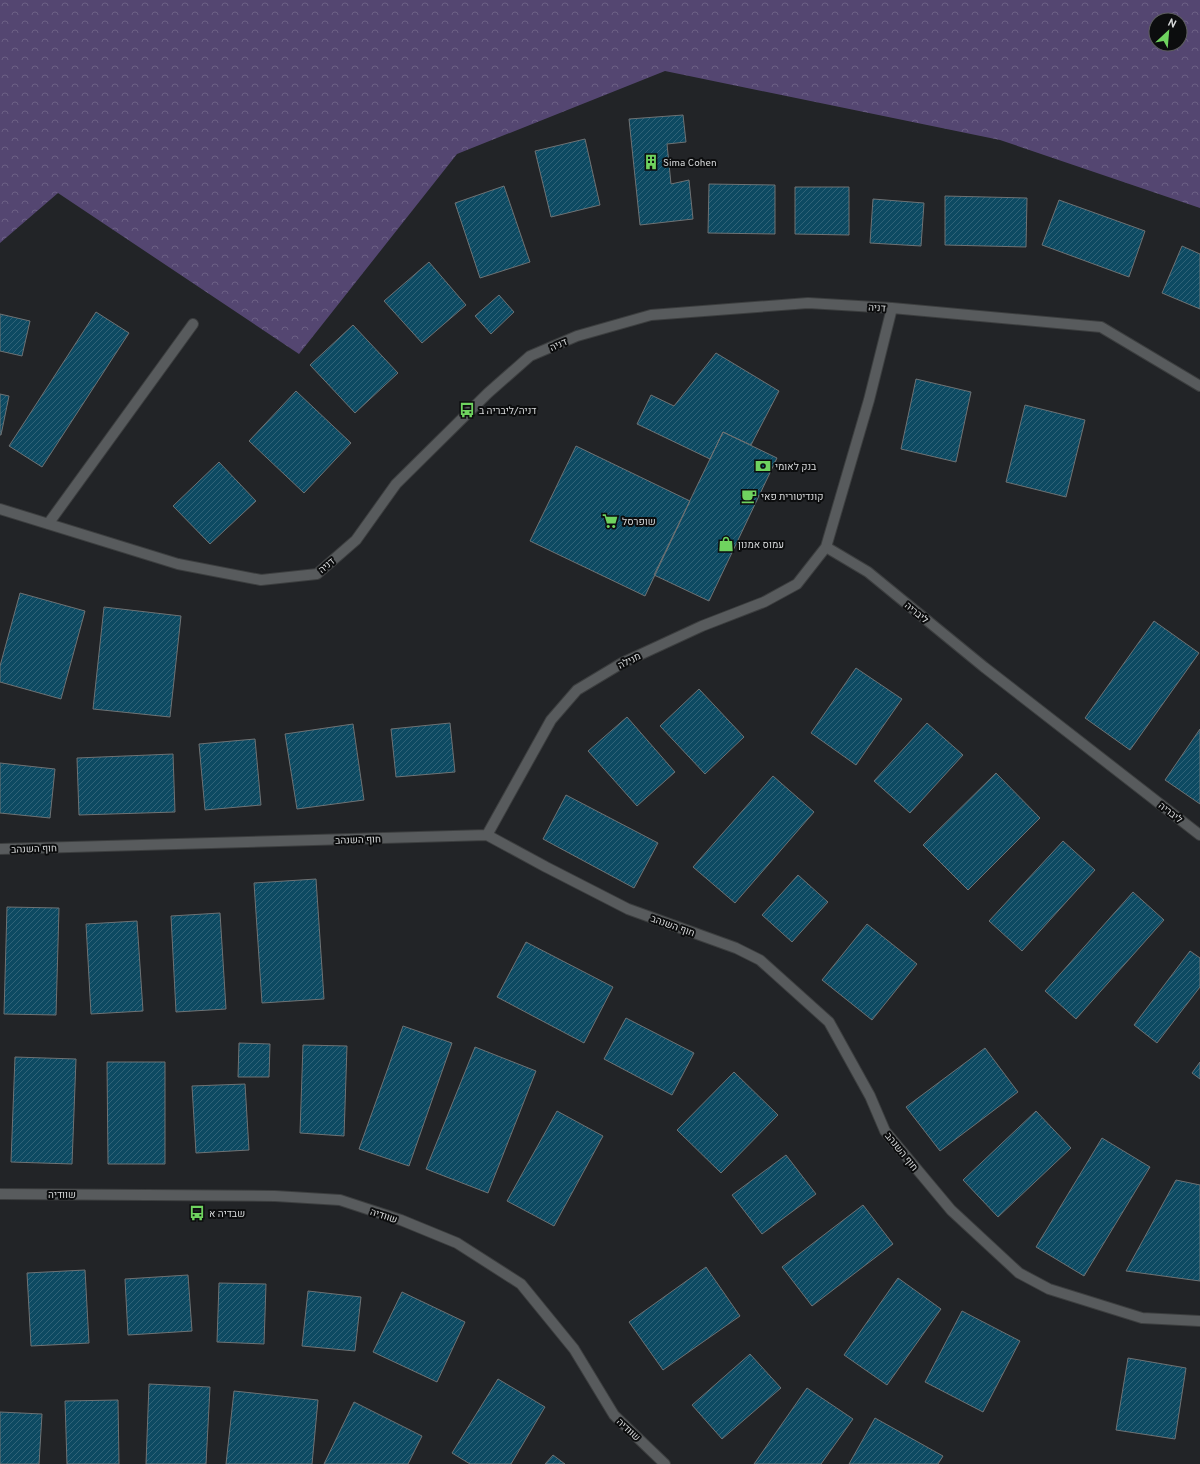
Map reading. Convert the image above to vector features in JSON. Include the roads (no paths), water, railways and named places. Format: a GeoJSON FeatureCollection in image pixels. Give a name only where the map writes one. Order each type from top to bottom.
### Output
{"type":"FeatureCollection","features":[{"type":"Feature","properties":{"kind":"street","name":"דניה"},"geometry":{"type":"LineString","coordinates":[[0,509],[178,564],[261,580],[317,574],[356,540],[396,484],[488,393],[530,356],[577,336],[651,315],[808,303],[892,308],[1101,327],[1200,386]]}},
{"type":"Feature","properties":{"kind":"street"},"geometry":{"type":"LineString","coordinates":[[826,547],[869,400],[892,308]]}},
{"type":"Feature","properties":{"kind":"street"},"geometry":{"type":"LineString","coordinates":[[48,524],[193,324]]}},
{"type":"Feature","properties":{"kind":"street","name":"ליבריה"},"geometry":{"type":"LineString","coordinates":[[826,547],[868,572],[984,667],[1200,835]]}},
{"type":"Feature","properties":{"kind":"street","name":"מנילה"},"geometry":{"type":"LineString","coordinates":[[487,835],[551,720],[576,690],[622,663],[702,626],[764,602],[797,584],[826,547]]}},
{"type":"Feature","properties":{"kind":"street","name":"חוף השנהב"},"geometry":{"type":"LineString","coordinates":[[0,849],[487,835],[628,909],[736,948],[760,960],[829,1022],[870,1096],[885,1131],[950,1210],[1019,1273],[1049,1289],[1142,1318],[1200,1321]]}},
{"type":"Feature","properties":{"kind":"street","name":"שוודיה"},"geometry":{"type":"LineString","coordinates":[[0,1194],[275,1196],[340,1200],[408,1223],[457,1243],[521,1284],[574,1349],[614,1415],[665,1464]]}},
{"type":"Feature","properties":{"kind":"place","name":"Sima Cohen"},"geometry":{"type":"Point","coordinates":[651,162]}},
{"type":"Feature","properties":{"kind":"place","name":"דניה/ליבריה ב"},"geometry":{"type":"Point","coordinates":[467,410]}},
{"type":"Feature","properties":{"kind":"place","name":"בנק לאומי"},"geometry":{"type":"Point","coordinates":[763,466]}},
{"type":"Feature","properties":{"kind":"place","name":"קונדיטורית פאי"},"geometry":{"type":"Point","coordinates":[749,496]}},
{"type":"Feature","properties":{"kind":"place","name":"שופרסל"},"geometry":{"type":"Point","coordinates":[610,521]}},
{"type":"Feature","properties":{"kind":"place","name":"עמוס אמנון"},"geometry":{"type":"Point","coordinates":[726,544]}},
{"type":"Feature","properties":{"kind":"place","name":"שבדיה א"},"geometry":{"type":"Point","coordinates":[197,1213]}}]}
